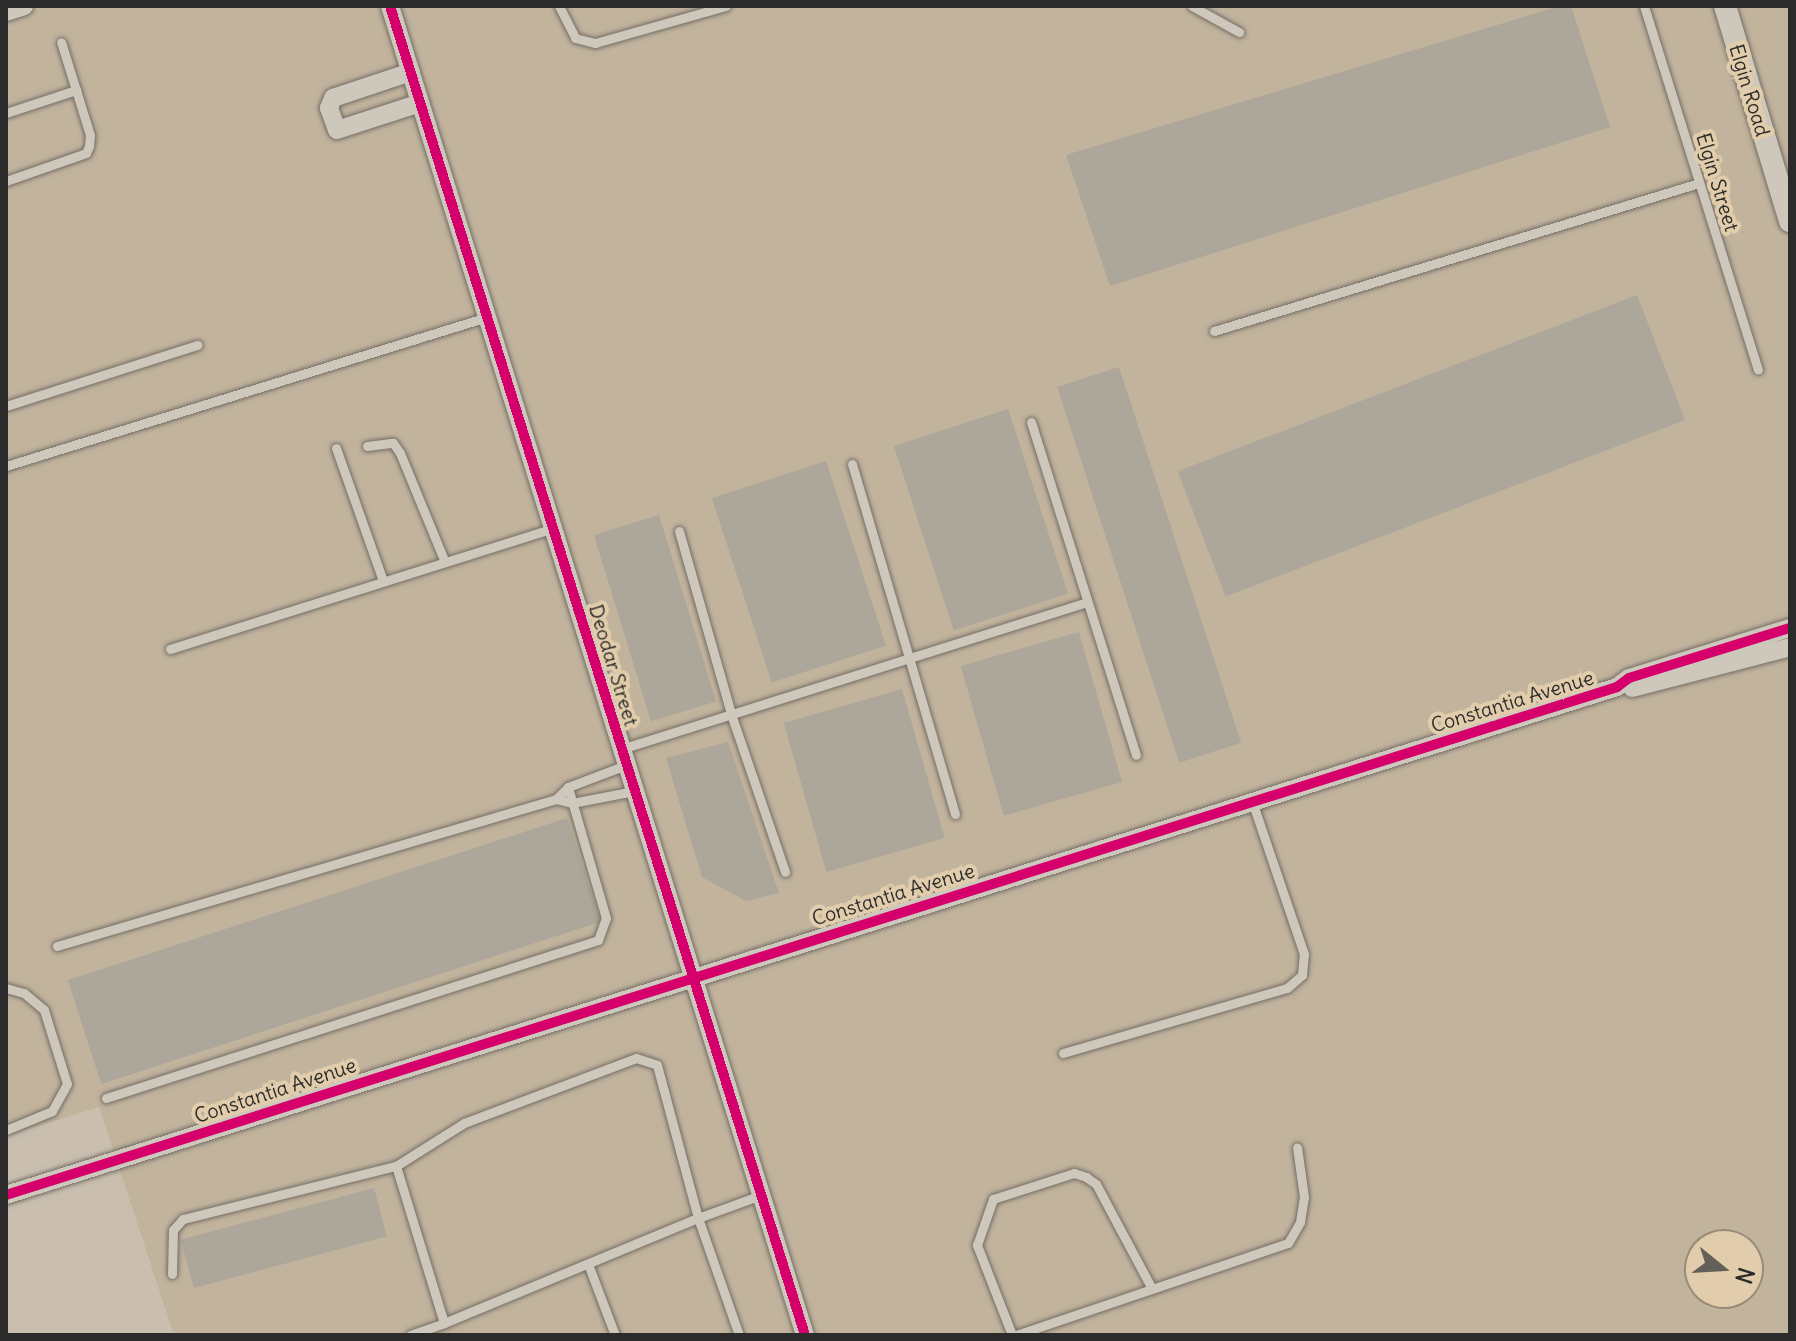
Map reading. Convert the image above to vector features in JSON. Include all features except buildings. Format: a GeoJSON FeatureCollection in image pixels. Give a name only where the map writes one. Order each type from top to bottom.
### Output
{"type":"FeatureCollection","features":[{"type":"Feature","properties":{"kind":"street"},"geometry":{"type":"LineString","coordinates":[[6,12],[24,6]]}},
{"type":"Feature","properties":{"kind":"street","name":"Deodar Street"},"geometry":{"type":"LineString","coordinates":[[390,6],[805,1335]]}},
{"type":"Feature","properties":{"kind":"street","name":"Elgin Road"},"geometry":{"type":"LineString","coordinates":[[1725,6],[1790,221]]}},
{"type":"Feature","properties":{"kind":"street"},"geometry":{"type":"LineString","coordinates":[[411,72],[333,98],[329,108],[337,130],[420,103]]}},
{"type":"Feature","properties":{"kind":"street","name":"Constantia Avenue"},"geometry":{"type":"LineString","coordinates":[[1617,687],[1629,678],[1790,628]]}},
{"type":"Feature","properties":{"kind":"street","name":"Constantia Avenue"},"geometry":{"type":"LineString","coordinates":[[6,1195],[692,975],[1617,687],[1643,687],[1732,666],[1790,647]]}},
{"type":"Feature","properties":{"kind":"lane"},"geometry":{"type":"LineString","coordinates":[[559,6],[575,38],[595,43],[726,6]]}},
{"type":"Feature","properties":{"kind":"lane"},"geometry":{"type":"LineString","coordinates":[[1192,6],[1239,32]]}},
{"type":"Feature","properties":{"kind":"lane","name":"Elgin Street"},"geometry":{"type":"LineString","coordinates":[[1644,6],[1758,370]]}},
{"type":"Feature","properties":{"kind":"lane"},"geometry":{"type":"LineString","coordinates":[[6,181],[86,153],[90,135],[61,42]]}},
{"type":"Feature","properties":{"kind":"lane"},"geometry":{"type":"LineString","coordinates":[[6,113],[76,90]]}},
{"type":"Feature","properties":{"kind":"lane"},"geometry":{"type":"LineString","coordinates":[[1214,331],[1699,183]]}},
{"type":"Feature","properties":{"kind":"lane"},"geometry":{"type":"LineString","coordinates":[[6,466],[487,317]]}},
{"type":"Feature","properties":{"kind":"lane"},"geometry":{"type":"LineString","coordinates":[[6,406],[197,345]]}},
{"type":"Feature","properties":{"kind":"lane"},"geometry":{"type":"LineString","coordinates":[[1031,422],[1085,603],[1136,755]]}},
{"type":"Feature","properties":{"kind":"lane"},"geometry":{"type":"LineString","coordinates":[[367,446],[393,443],[400,453],[445,562]]}},
{"type":"Feature","properties":{"kind":"lane"},"geometry":{"type":"LineString","coordinates":[[336,448],[383,581]]}},
{"type":"Feature","properties":{"kind":"lane"},"geometry":{"type":"LineString","coordinates":[[852,464],[955,814]]}},
{"type":"Feature","properties":{"kind":"lane"},"geometry":{"type":"LineString","coordinates":[[170,649],[553,528]]}},
{"type":"Feature","properties":{"kind":"lane"},"geometry":{"type":"LineString","coordinates":[[679,531],[731,714],[785,872]]}},
{"type":"Feature","properties":{"kind":"lane"},"geometry":{"type":"LineString","coordinates":[[57,946],[556,799],[568,787],[624,757],[731,714],[1085,603]]}},
{"type":"Feature","properties":{"kind":"lane"},"geometry":{"type":"LineString","coordinates":[[106,1098],[598,940],[606,918],[568,787]]}},
{"type":"Feature","properties":{"kind":"lane"},"geometry":{"type":"LineString","coordinates":[[556,799],[572,803],[634,791]]}},
{"type":"Feature","properties":{"kind":"lane"},"geometry":{"type":"LineString","coordinates":[[1063,1053],[1287,988],[1302,975],[1304,954],[1252,801]]}},
{"type":"Feature","properties":{"kind":"lane"},"geometry":{"type":"LineString","coordinates":[[6,988],[24,993],[44,1010],[67,1084],[52,1111],[6,1130]]}},
{"type":"Feature","properties":{"kind":"lane"},"geometry":{"type":"LineString","coordinates":[[172,1274],[173,1230],[183,1219],[396,1166],[464,1123],[636,1058],[647,1059],[657,1065],[698,1218],[739,1335]]}},
{"type":"Feature","properties":{"kind":"lane"},"geometry":{"type":"LineString","coordinates":[[1152,1289],[1096,1184],[1086,1177],[1074,1173],[993,1199],[977,1245],[1014,1335],[1152,1289],[1288,1243],[1300,1222],[1304,1197],[1297,1147]]}},
{"type":"Feature","properties":{"kind":"lane"},"geometry":{"type":"LineString","coordinates":[[396,1166],[444,1323]]}},
{"type":"Feature","properties":{"kind":"lane"},"geometry":{"type":"LineString","coordinates":[[410,1335],[761,1195]]}},
{"type":"Feature","properties":{"kind":"lane"},"geometry":{"type":"LineString","coordinates":[[588,1264],[615,1335]]}},
{"type":"Feature","properties":{"kind":"shaded area"},"geometry":{"type":"Polygon","coordinates":[[[6,6],[1790,6],[1790,1335],[174,1335],[99,1107],[6,1136],[6,6]]]}},
{"type":"Feature","properties":{"kind":"cycle path"},"geometry":{"type":"LineString","coordinates":[[390,6],[805,1335]]}},
{"type":"Feature","properties":{"kind":"cycle path"},"geometry":{"type":"LineString","coordinates":[[6,1195],[1617,687],[1629,678],[1790,628]]}}]}
